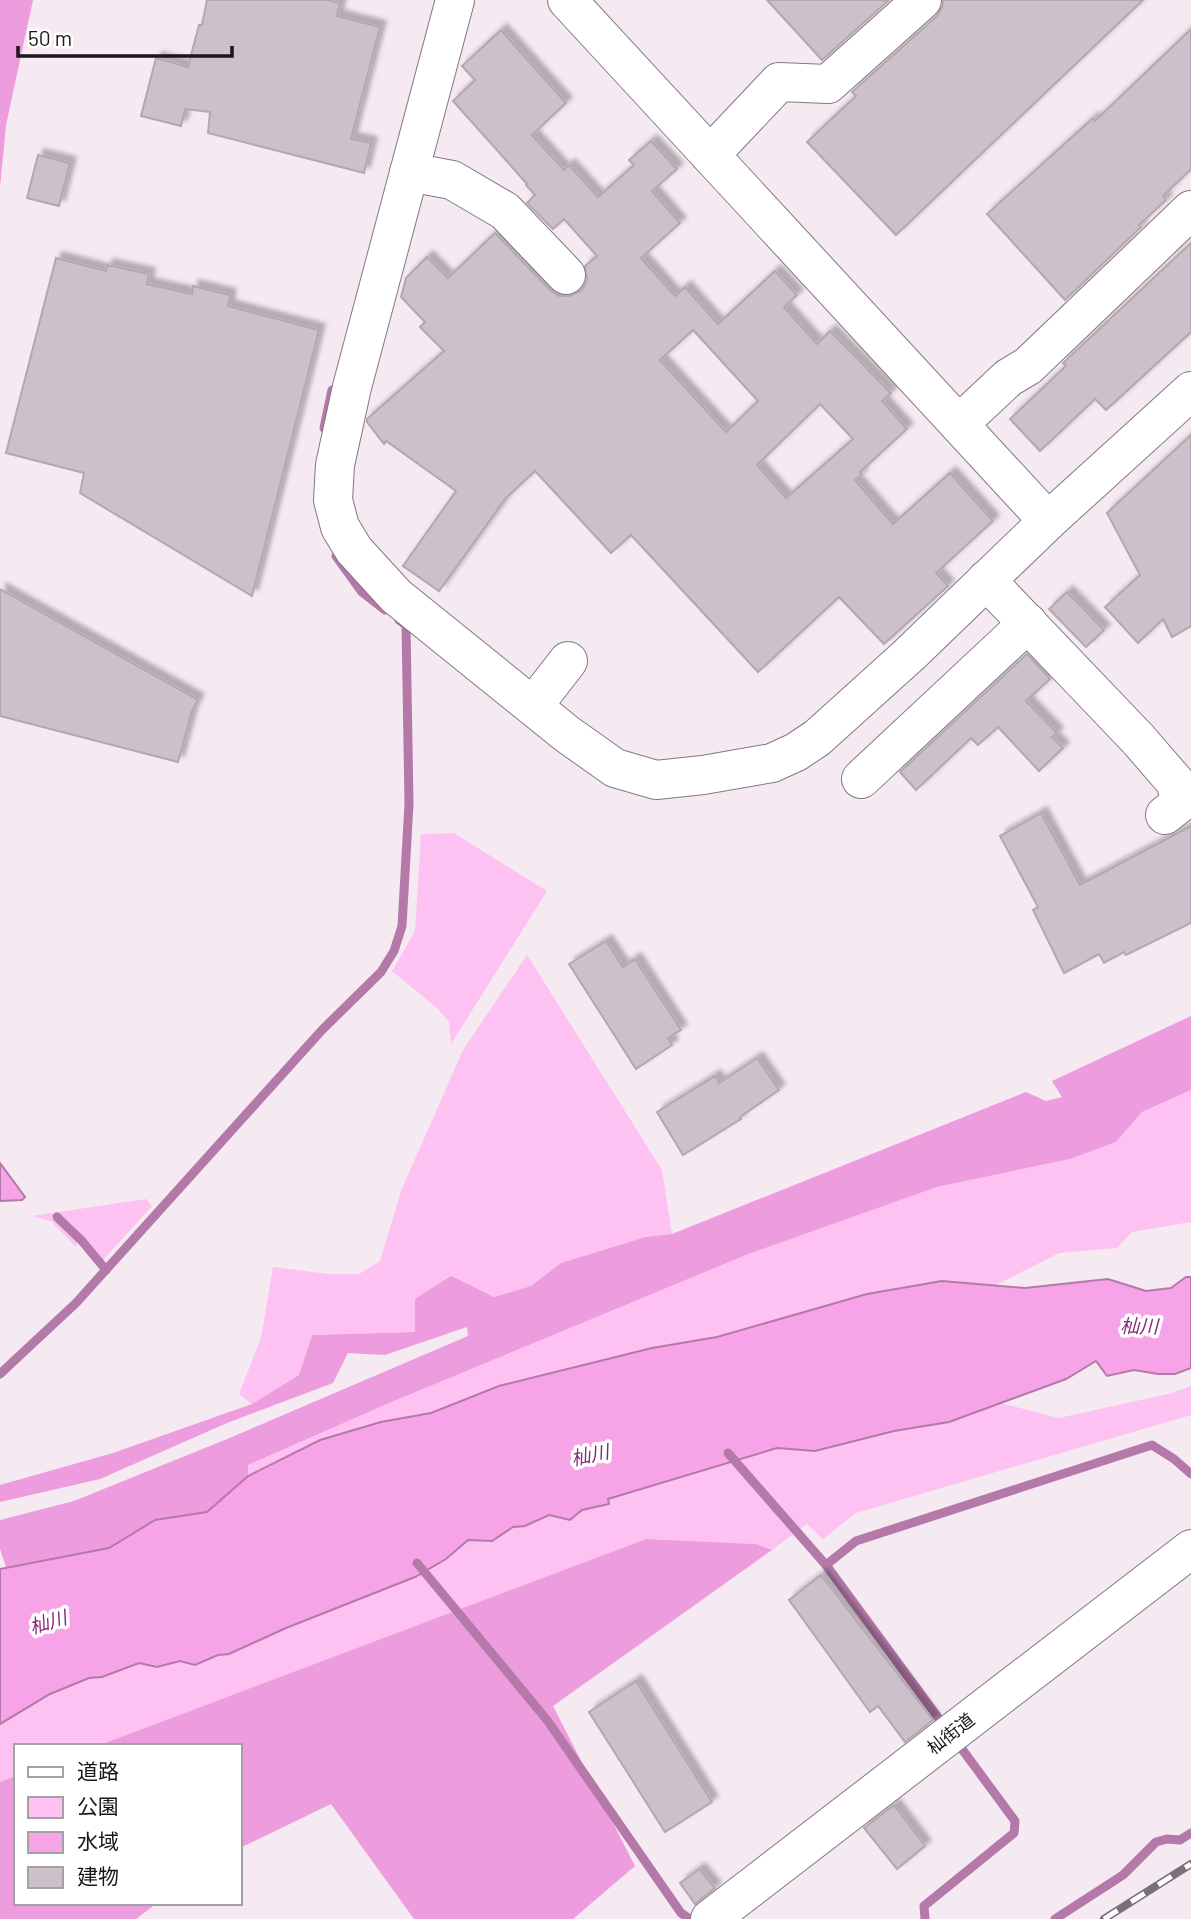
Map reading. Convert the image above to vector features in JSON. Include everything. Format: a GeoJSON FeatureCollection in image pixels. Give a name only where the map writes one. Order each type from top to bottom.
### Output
{"type":"FeatureCollection","features":[{"type":"Feature","properties":{"kind":"street"},"geometry":{"type":"LineString","coordinates":[[455,0],[352,387],[335,465],[333,500],[340,527],[354,550],[396,596],[615,768],[656,780],[772,763],[796,752],[817,738],[909,655],[1048,521],[1191,391]]}},
{"type":"Feature","properties":{"kind":"street"},"geometry":{"type":"LineString","coordinates":[[566,0],[1048,521]]}},
{"type":"Feature","properties":{"kind":"street"},"geometry":{"type":"LineString","coordinates":[[710,155],[779,82],[828,84],[922,0]]}},
{"type":"Feature","properties":{"kind":"street"},"geometry":{"type":"LineString","coordinates":[[410,172],[452,180],[505,211],[566,275]]}},
{"type":"Feature","properties":{"kind":"street"},"geometry":{"type":"LineString","coordinates":[[959,425],[1008,378],[1028,366],[1191,210]]}},
{"type":"Feature","properties":{"kind":"street"},"geometry":{"type":"LineString","coordinates":[[986,580],[1138,739],[1176,783],[1180,803],[1165,815]]}},
{"type":"Feature","properties":{"kind":"street"},"geometry":{"type":"LineString","coordinates":[[861,779],[1028,623]]}},
{"type":"Feature","properties":{"kind":"street"},"geometry":{"type":"LineString","coordinates":[[533,706],[568,661]]}},
{"type":"Feature","properties":{"kind":"street","name":"杣街道"},"geometry":{"type":"LineString","coordinates":[[710,1919],[1191,1549]]}},
{"type":"Feature","properties":{"kind":"green space"},"geometry":{"type":"Polygon","coordinates":[[[454,833],[547,891],[451,1044],[449,1022],[437,1008],[392,971],[415,931],[421,834],[454,833]]]}},
{"type":"Feature","properties":{"kind":"green space"},"geometry":{"type":"Polygon","coordinates":[[[527,955],[662,1170],[672,1234],[645,1237],[561,1263],[531,1286],[494,1297],[451,1277],[415,1332],[312,1335],[299,1375],[252,1404],[239,1394],[261,1338],[273,1267],[328,1274],[359,1274],[380,1261],[401,1191],[463,1050],[527,955]]]}},
{"type":"Feature","properties":{"kind":"green space"},"geometry":{"type":"Polygon","coordinates":[[[1191,1090],[1191,1222],[1132,1232],[1117,1248],[1059,1253],[994,1286],[942,1281],[867,1294],[717,1337],[652,1348],[499,1386],[431,1413],[381,1422],[320,1440],[248,1476],[247,1465],[746,1255],[937,1187],[1070,1159],[1116,1142],[1142,1112],[1191,1090]]]}},
{"type":"Feature","properties":{"kind":"green space"},"geometry":{"type":"Polygon","coordinates":[[[146,1199],[152,1206],[102,1261],[82,1235],[60,1214],[51,1218],[77,1242],[76,1247],[51,1221],[32,1216],[146,1199]]]}},
{"type":"Feature","properties":{"kind":"green space"},"geometry":{"type":"Polygon","coordinates":[[[1191,1386],[1191,1415],[856,1513],[823,1539],[807,1524],[772,1550],[756,1544],[646,1539],[102,1744],[14,1744],[14,1777],[0,1782],[0,1724],[50,1694],[89,1678],[102,1677],[139,1663],[157,1667],[180,1661],[195,1665],[218,1655],[229,1654],[286,1628],[415,1577],[446,1559],[468,1540],[492,1541],[513,1527],[525,1526],[549,1515],[570,1520],[582,1510],[608,1505],[607,1499],[777,1448],[815,1451],[894,1431],[949,1422],[1000,1403],[1059,1418],[1172,1393],[1191,1386]]]}},
{"type":"Feature","properties":{"kind":"shaded area"},"geometry":{"type":"Polygon","coordinates":[[[0,0],[33,0],[6,125],[0,187],[0,0]]]}},
{"type":"Feature","properties":{"kind":"shaded area"},"geometry":{"type":"Polygon","coordinates":[[[1191,1016],[1191,1090],[1142,1112],[1116,1142],[1070,1159],[937,1187],[746,1255],[387,1404],[248,1465],[248,1476],[207,1512],[155,1520],[110,1548],[6,1567],[0,1549],[0,1520],[74,1501],[468,1336],[467,1327],[385,1355],[348,1353],[333,1383],[227,1423],[100,1479],[0,1502],[0,1485],[113,1453],[252,1404],[299,1375],[312,1335],[415,1332],[415,1299],[451,1276],[494,1297],[531,1286],[561,1263],[645,1237],[672,1234],[1026,1092],[1046,1101],[1062,1097],[1052,1081],[1191,1016]]]}},
{"type":"Feature","properties":{"kind":"shaded area"},"geometry":{"type":"Polygon","coordinates":[[[646,1539],[756,1544],[772,1550],[553,1706],[635,1866],[573,1919],[414,1919],[331,1804],[242,1847],[242,1744],[102,1744],[646,1539]]]}},
{"type":"Feature","properties":{"kind":"shaded area"},"geometry":{"type":"Polygon","coordinates":[[[14,1777],[14,1905],[154,1905],[136,1919],[0,1919],[0,1782],[14,1777]]]}},
{"type":"Feature","properties":{"kind":"water"},"geometry":{"type":"Polygon","coordinates":[[[0,1163],[25,1197],[22,1200],[0,1201],[0,1163]]]}},
{"type":"Feature","properties":{"kind":"water","name":"杣川"},"geometry":{"type":"Polygon","coordinates":[[[1186,1277],[1191,1277],[1191,1368],[1175,1374],[1134,1370],[1107,1376],[1096,1361],[1066,1379],[949,1422],[894,1431],[815,1451],[777,1448],[608,1499],[609,1504],[582,1510],[570,1520],[549,1515],[525,1526],[513,1527],[492,1541],[468,1540],[446,1559],[415,1577],[286,1628],[229,1654],[218,1655],[195,1665],[180,1661],[157,1667],[139,1663],[102,1677],[89,1678],[50,1694],[0,1724],[0,1569],[109,1548],[155,1520],[207,1512],[248,1476],[320,1440],[381,1422],[431,1413],[499,1386],[652,1348],[717,1337],[867,1294],[942,1281],[1025,1288],[1108,1279],[1146,1291],[1171,1288],[1186,1277]]]}},
{"type":"Feature","properties":{"kind":"building"},"geometry":{"type":"Polygon","coordinates":[[[207,0],[328,0],[340,3],[337,16],[380,27],[351,139],[371,143],[364,173],[208,133],[210,112],[185,109],[181,126],[141,116],[156,58],[188,67],[207,0]]]}},
{"type":"Feature","properties":{"kind":"building"},"geometry":{"type":"Polygon","coordinates":[[[767,0],[889,0],[822,60],[767,0]]]}},
{"type":"Feature","properties":{"kind":"building"},"geometry":{"type":"Polygon","coordinates":[[[943,0],[1143,0],[896,235],[807,142],[856,96],[852,92],[937,16],[943,0]]]}},
{"type":"Feature","properties":{"kind":"building"},"geometry":{"type":"Polygon","coordinates":[[[1191,29],[1191,169],[1163,196],[1166,200],[1139,225],[1141,227],[1065,300],[987,214],[1093,118],[1095,121],[1191,29]]]}},
{"type":"Feature","properties":{"kind":"building"},"geometry":{"type":"Polygon","coordinates":[[[501,30],[566,103],[532,135],[564,170],[569,165],[598,197],[634,165],[629,160],[651,141],[677,169],[652,191],[680,223],[641,258],[675,296],[685,287],[718,324],[775,271],[797,295],[784,307],[817,344],[830,331],[891,393],[882,401],[907,429],[860,472],[862,474],[855,480],[893,524],[950,473],[993,521],[936,573],[948,586],[884,644],[839,597],[758,672],[631,535],[611,553],[535,471],[506,498],[439,591],[403,566],[456,491],[386,441],[384,444],[367,422],[367,419],[444,351],[420,327],[425,322],[401,297],[406,278],[427,257],[448,278],[495,233],[550,290],[559,296],[570,296],[582,290],[587,280],[585,266],[597,256],[564,219],[553,229],[527,203],[535,195],[453,101],[475,80],[462,66],[501,30]],[[693,330],[660,360],[726,432],[758,401],[693,330]],[[820,404],[757,465],[786,498],[853,439],[820,404]]]}},
{"type":"Feature","properties":{"kind":"building"},"geometry":{"type":"Polygon","coordinates":[[[38,155],[70,163],[59,206],[27,198],[38,155]]]}},
{"type":"Feature","properties":{"kind":"building"},"geometry":{"type":"Polygon","coordinates":[[[1191,243],[1191,332],[1106,410],[1095,399],[1040,451],[1010,419],[1066,366],[1063,363],[1191,243]]]}},
{"type":"Feature","properties":{"kind":"building"},"geometry":{"type":"Polygon","coordinates":[[[56,258],[106,271],[107,265],[149,274],[147,284],[192,294],[193,286],[230,295],[228,306],[319,330],[252,596],[80,493],[84,473],[6,453],[56,258]]]}},
{"type":"Feature","properties":{"kind":"building"},"geometry":{"type":"Polygon","coordinates":[[[1191,435],[1191,626],[1172,637],[1163,619],[1138,643],[1105,607],[1140,575],[1107,513],[1191,435]]]}},
{"type":"Feature","properties":{"kind":"building"},"geometry":{"type":"Polygon","coordinates":[[[0,589],[198,700],[192,711],[178,762],[0,716],[0,589]]]}},
{"type":"Feature","properties":{"kind":"building"},"geometry":{"type":"Polygon","coordinates":[[[1067,592],[1104,630],[1086,647],[1049,609],[1067,592]]]}},
{"type":"Feature","properties":{"kind":"building"},"geometry":{"type":"Polygon","coordinates":[[[1027,654],[1050,679],[1026,701],[1057,733],[1052,737],[1063,748],[1039,771],[998,727],[978,745],[971,738],[916,790],[900,772],[1027,654]]]}},
{"type":"Feature","properties":{"kind":"building"},"geometry":{"type":"Polygon","coordinates":[[[1041,813],[1080,885],[1191,826],[1191,923],[1126,955],[1124,952],[1104,963],[1099,954],[1064,973],[1033,910],[1038,907],[1000,836],[1041,813]]]}},
{"type":"Feature","properties":{"kind":"building"},"geometry":{"type":"Polygon","coordinates":[[[606,941],[623,967],[635,959],[681,1030],[668,1038],[672,1045],[636,1069],[569,964],[606,941]]]}},
{"type":"Feature","properties":{"kind":"building"},"geometry":{"type":"Polygon","coordinates":[[[757,1058],[779,1090],[740,1117],[741,1119],[683,1155],[657,1112],[715,1076],[719,1083],[757,1058]]]}},
{"type":"Feature","properties":{"kind":"building"},"geometry":{"type":"Polygon","coordinates":[[[821,1575],[933,1720],[905,1742],[878,1706],[870,1712],[789,1600],[821,1575]]]}},
{"type":"Feature","properties":{"kind":"building"},"geometry":{"type":"Polygon","coordinates":[[[636,1681],[712,1802],[665,1832],[589,1712],[636,1681]]]}},
{"type":"Feature","properties":{"kind":"building"},"geometry":{"type":"Polygon","coordinates":[[[894,1805],[925,1846],[897,1869],[864,1828],[894,1805]]]}},
{"type":"Feature","properties":{"kind":"building"},"geometry":{"type":"Polygon","coordinates":[[[699,1869],[715,1888],[695,1904],[680,1883],[699,1869]]]}},
{"type":"Feature","properties":{"kind":"waterway"},"geometry":{"type":"LineString","coordinates":[[324,428],[332,390]]}},
{"type":"Feature","properties":{"kind":"waterway"},"geometry":{"type":"LineString","coordinates":[[336,556],[362,592],[385,610]]}},
{"type":"Feature","properties":{"kind":"waterway"},"geometry":{"type":"LineString","coordinates":[[0,1374],[76,1303],[322,1030],[381,972],[394,951],[402,926],[409,804],[406,625],[399,620]]}},
{"type":"Feature","properties":{"kind":"waterway"},"geometry":{"type":"LineString","coordinates":[[57,1217],[106,1270]]}},
{"type":"Feature","properties":{"kind":"waterway"},"geometry":{"type":"LineString","coordinates":[[826,1565],[856,1541],[1152,1445],[1191,1474]]}},
{"type":"Feature","properties":{"kind":"waterway"},"geometry":{"type":"LineString","coordinates":[[728,1453],[826,1565],[945,1727]]}},
{"type":"Feature","properties":{"kind":"waterway"},"geometry":{"type":"LineString","coordinates":[[417,1563],[547,1720],[681,1913],[690,1919]]}},
{"type":"Feature","properties":{"kind":"waterway"},"geometry":{"type":"LineString","coordinates":[[925,1919],[924,1906],[1014,1833],[1015,1821],[956,1741]]}},
{"type":"Feature","properties":{"kind":"waterway"},"geometry":{"type":"LineString","coordinates":[[1055,1919],[1123,1875],[1156,1842],[1180,1840],[1191,1833]]}},
{"type":"Feature","properties":{"kind":"railway"},"geometry":{"type":"LineString","coordinates":[[1104,1919],[1191,1864]]}}]}
